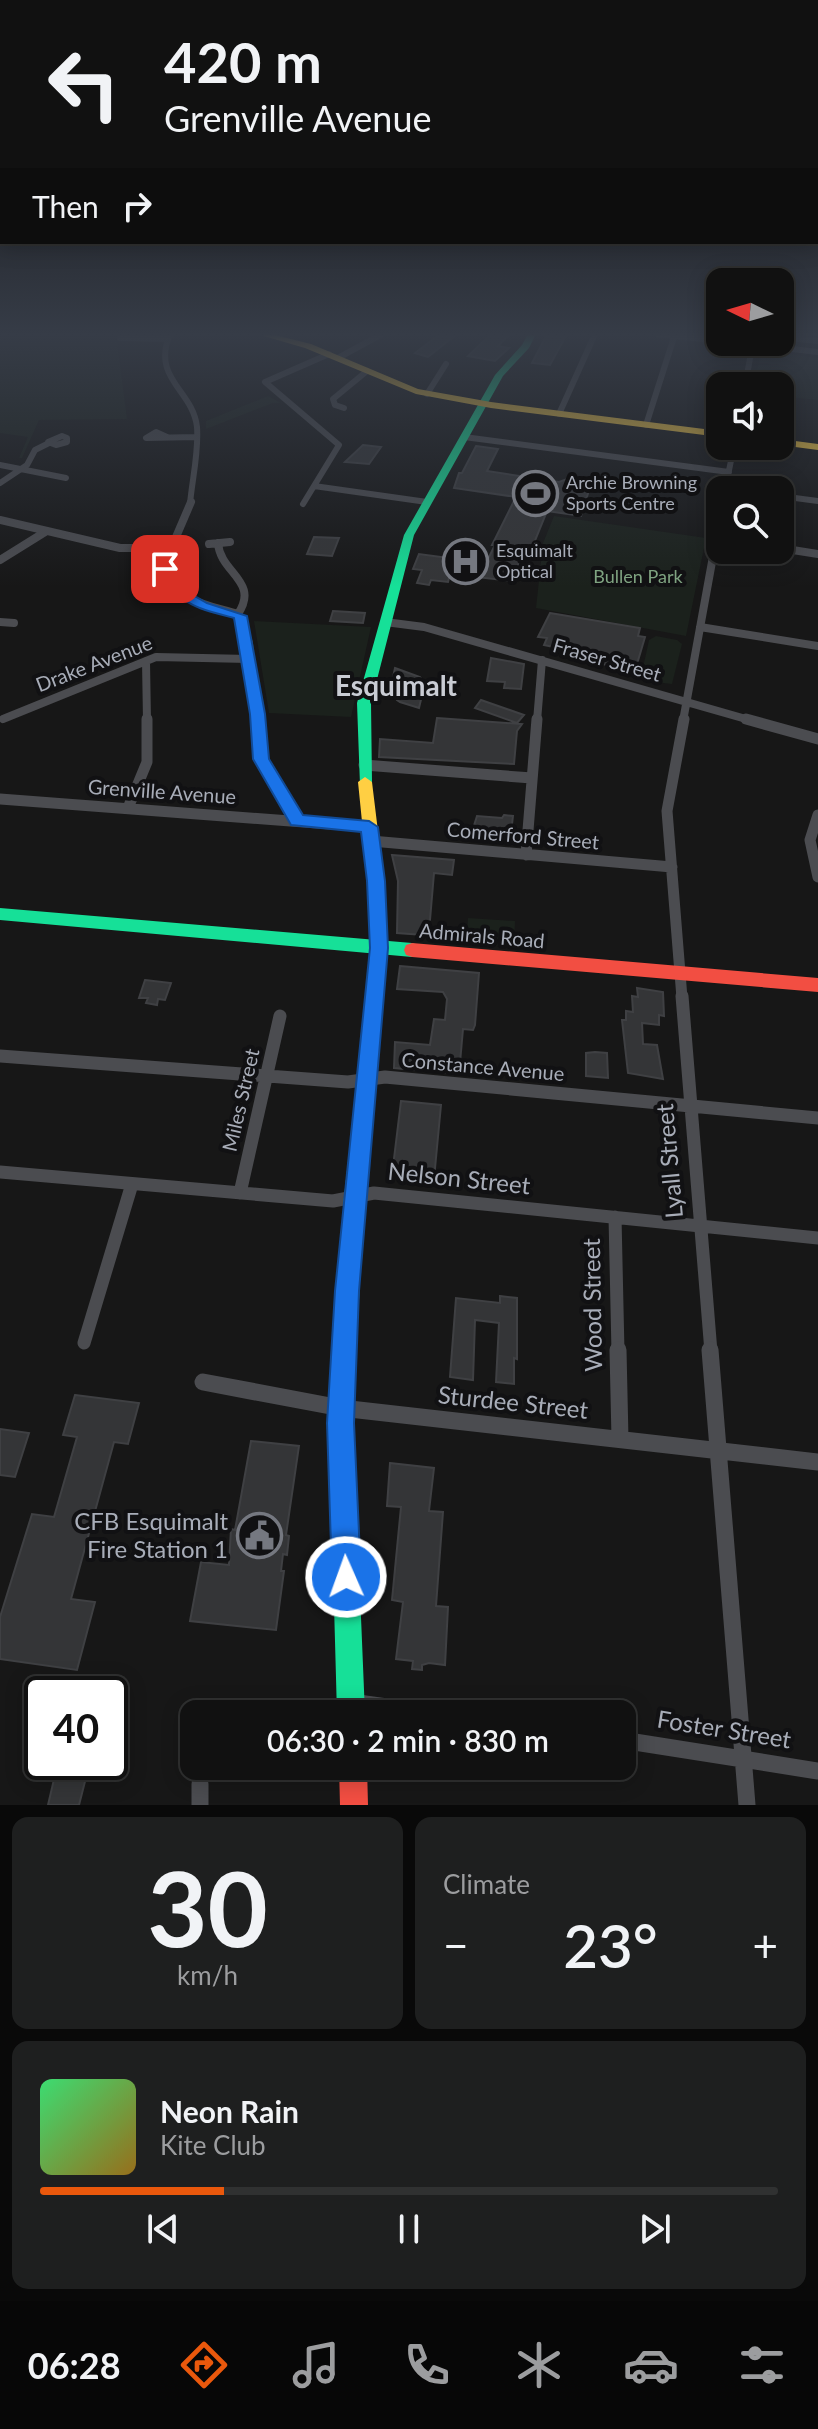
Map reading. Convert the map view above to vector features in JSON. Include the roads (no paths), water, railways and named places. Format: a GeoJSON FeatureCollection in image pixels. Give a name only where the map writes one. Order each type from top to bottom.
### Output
{"type":"FeatureCollection","features":[{"type":"Feature","properties":{"kind":"main road"},"geometry":{"type":"LineString","coordinates":[[351,1700],[341,1408],[354,1197],[379,948],[376,881],[364,765],[364,703],[409,535],[475,418]]}},
{"type":"Feature","properties":{"kind":"main road"},"geometry":{"type":"LineString","coordinates":[[592,418],[706,432]]}},
{"type":"Feature","properties":{"kind":"main road"},"geometry":{"type":"LineString","coordinates":[[794,444],[818,447]]}},
{"type":"Feature","properties":{"kind":"main road","name":"Admirals Road"},"geometry":{"type":"LineString","coordinates":[[0,914],[818,985]]}},
{"type":"Feature","properties":{"kind":"main road"},"geometry":{"type":"LineString","coordinates":[[353,1780],[354,1805]]}},
{"type":"Feature","properties":{"kind":"street"},"geometry":{"type":"LineString","coordinates":[[194,418],[196,437],[190,509],[164,565],[175,588],[202,606],[238,614],[242,619],[261,759],[297,821]]}},
{"type":"Feature","properties":{"kind":"street"},"geometry":{"type":"LineString","coordinates":[[303,504],[339,445],[308,418]]}},
{"type":"Feature","properties":{"kind":"street"},"geometry":{"type":"LineString","coordinates":[[646,425],[648,418]]}},
{"type":"Feature","properties":{"kind":"street"},"geometry":{"type":"LineString","coordinates":[[167,437],[196,437]]}},
{"type":"Feature","properties":{"kind":"street"},"geometry":{"type":"LineString","coordinates":[[464,437],[729,472]]}},
{"type":"Feature","properties":{"kind":"street"},"geometry":{"type":"LineString","coordinates":[[0,483],[29,462],[35,450],[49,443]]}},
{"type":"Feature","properties":{"kind":"street"},"geometry":{"type":"LineString","coordinates":[[728,476],[731,460]]}},
{"type":"Feature","properties":{"kind":"street"},"geometry":{"type":"LineString","coordinates":[[0,465],[66,478]]}},
{"type":"Feature","properties":{"kind":"street"},"geometry":{"type":"LineString","coordinates":[[314,486],[427,502]]}},
{"type":"Feature","properties":{"kind":"street"},"geometry":{"type":"LineString","coordinates":[[794,498],[818,501]]}},
{"type":"Feature","properties":{"kind":"street"},"geometry":{"type":"LineString","coordinates":[[0,520],[120,548],[170,548]]}},
{"type":"Feature","properties":{"kind":"street"},"geometry":{"type":"LineString","coordinates":[[0,560],[45,532]]}},
{"type":"Feature","properties":{"kind":"street"},"geometry":{"type":"LineString","coordinates":[[230,542],[214,543],[227,568],[243,583],[244,605],[238,614]]}},
{"type":"Feature","properties":{"kind":"street"},"geometry":{"type":"LineString","coordinates":[[794,550],[818,554]]}},
{"type":"Feature","properties":{"kind":"street","name":"Lyall Street"},"geometry":{"type":"LineString","coordinates":[[713,564],[669,794],[672,867],[747,1805]]}},
{"type":"Feature","properties":{"kind":"street"},"geometry":{"type":"LineString","coordinates":[[0,622],[14,623]]}},
{"type":"Feature","properties":{"kind":"street","name":"Fraser Street"},"geometry":{"type":"LineString","coordinates":[[385,622],[420,626],[818,739]]}},
{"type":"Feature","properties":{"kind":"street"},"geometry":{"type":"LineString","coordinates":[[700,627],[818,646]]}},
{"type":"Feature","properties":{"kind":"street","name":"Drake Avenue"},"geometry":{"type":"LineString","coordinates":[[3,719],[146,661],[170,656],[249,659]]}},
{"type":"Feature","properties":{"kind":"street"},"geometry":{"type":"LineString","coordinates":[[526,855],[542,660]]}},
{"type":"Feature","properties":{"kind":"street"},"geometry":{"type":"LineString","coordinates":[[128,808],[147,762],[146,661]]}},
{"type":"Feature","properties":{"kind":"street"},"geometry":{"type":"LineString","coordinates":[[364,765],[532,778]]}},
{"type":"Feature","properties":{"kind":"street","name":"Grenville Avenue"},"geometry":{"type":"LineString","coordinates":[[0,799],[297,821],[370,834]]}},
{"type":"Feature","properties":{"kind":"street"},"geometry":{"type":"LineString","coordinates":[[818,815],[810,834],[818,877]]}},
{"type":"Feature","properties":{"kind":"street","name":"Comerford Street"},"geometry":{"type":"LineString","coordinates":[[370,834],[526,855],[672,867]]}},
{"type":"Feature","properties":{"kind":"street","name":"Miles Street"},"geometry":{"type":"LineString","coordinates":[[240,1193],[280,1016]]}},
{"type":"Feature","properties":{"kind":"street","name":"Constance Avenue"},"geometry":{"type":"LineString","coordinates":[[0,1056],[266,1076],[366,1081],[385,1077],[818,1118]]}},
{"type":"Feature","properties":{"kind":"street","name":"Nelson Street"},"geometry":{"type":"LineString","coordinates":[[0,1172],[333,1201],[374,1193],[818,1238]]}},
{"type":"Feature","properties":{"kind":"street"},"geometry":{"type":"LineString","coordinates":[[84,1343],[132,1184]]}},
{"type":"Feature","properties":{"kind":"street","name":"Wood Street"},"geometry":{"type":"LineString","coordinates":[[615,1217],[620,1439]]}},
{"type":"Feature","properties":{"kind":"street","name":"Sturdee Street"},"geometry":{"type":"LineString","coordinates":[[203,1382],[341,1408],[818,1462]]}},
{"type":"Feature","properties":{"kind":"street","name":"Foster Street"},"geometry":{"type":"LineString","coordinates":[[636,1742],[818,1771]]}},
{"type":"Feature","properties":{"kind":"street"},"geometry":{"type":"LineString","coordinates":[[200,1784],[200,1805]]}},
{"type":"Feature","properties":{"kind":"place","name":"Archie Browning Sports Centre"},"geometry":{"type":"Point","coordinates":[535,493]}},
{"type":"Feature","properties":{"kind":"place","name":"Esquimalt Optical"},"geometry":{"type":"Point","coordinates":[465,561]}},
{"type":"Feature","properties":{"kind":"place","name":"CFB Esquimalt Fire Station 1"},"geometry":{"type":"Point","coordinates":[259,1536]}},
{"type":"Feature","properties":{"kind":"district","name":"Esquimalt"},"geometry":{"type":"Point","coordinates":[396,686]}},
{"type":"Feature","properties":{"kind":"park label","name":"Bullen Park"},"geometry":{"type":"Point","coordinates":[638,577]}}]}
